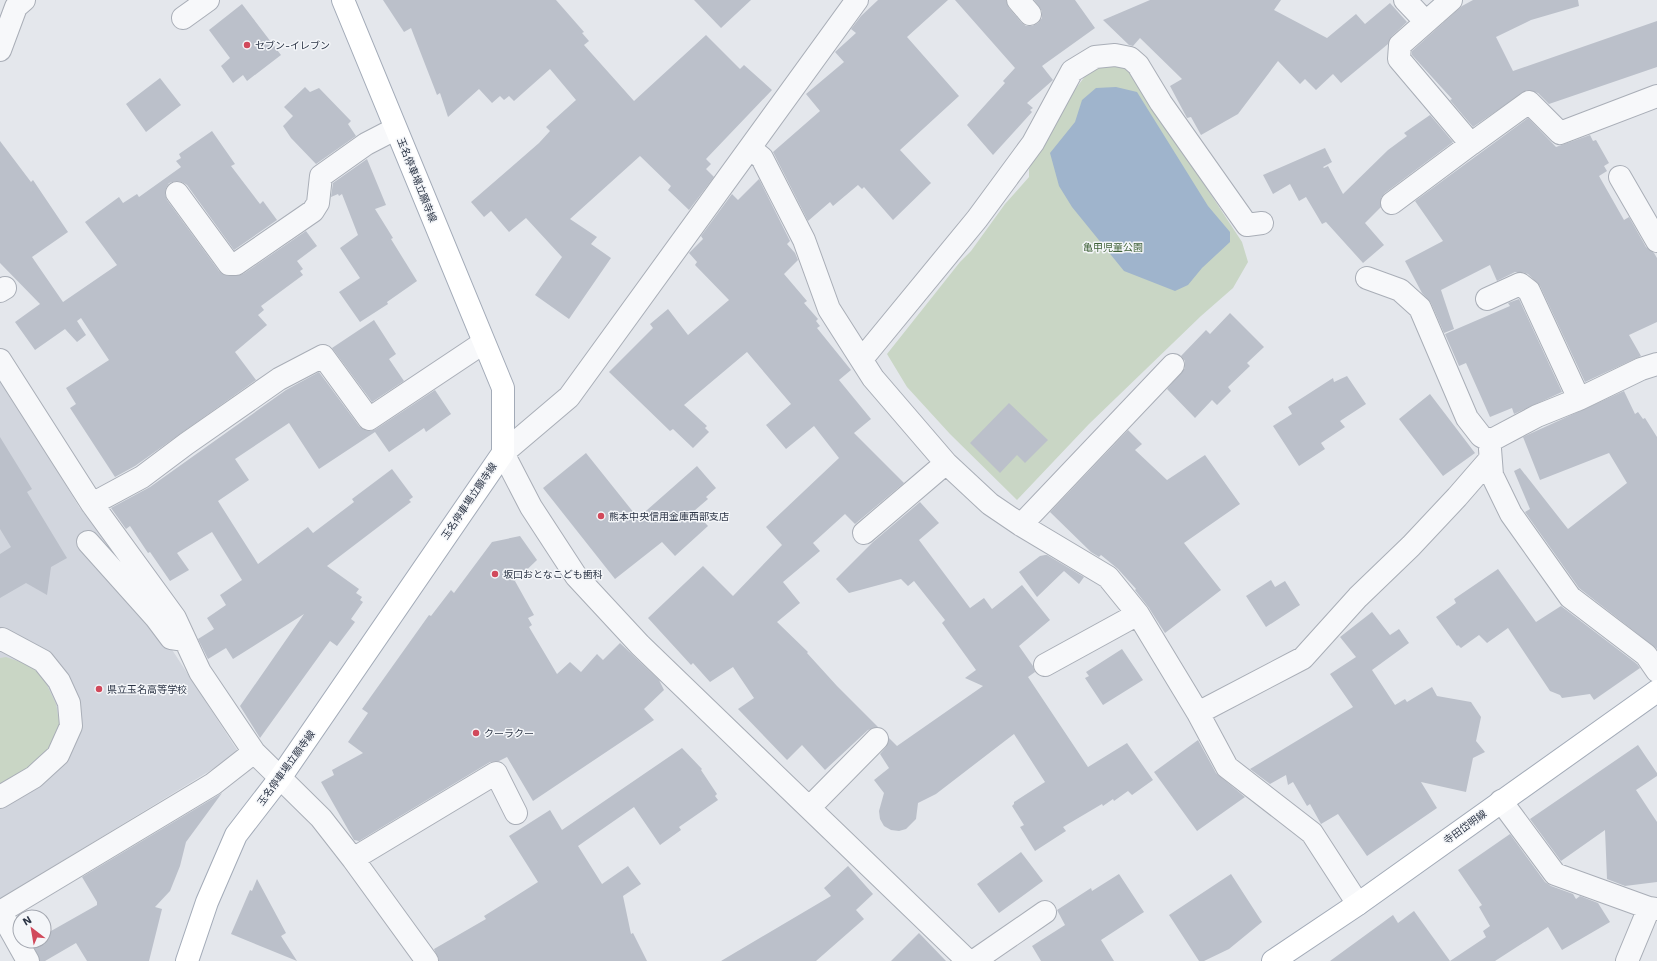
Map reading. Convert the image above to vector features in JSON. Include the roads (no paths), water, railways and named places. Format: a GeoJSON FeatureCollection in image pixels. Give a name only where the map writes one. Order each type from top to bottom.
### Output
{"type":"FeatureCollection","features":[{"type":"Feature","properties":{"kind":"main road","name":"玉名停車場立願寺線"},"geometry":{"type":"LineString","coordinates":[[187,961],[207,902],[236,835],[280,778],[503,453],[503,388],[483,343],[343,0]]}},
{"type":"Feature","properties":{"kind":"main road","name":"寺田岱明線"},"geometry":{"type":"LineString","coordinates":[[1273,961],[1358,904],[1657,691]]}},
{"type":"Feature","properties":{"kind":"street"},"geometry":{"type":"LineString","coordinates":[[183,18],[208,0]]}},
{"type":"Feature","properties":{"kind":"street"},"geometry":{"type":"LineString","coordinates":[[857,0],[569,397],[503,453],[531,507],[576,576],[640,645],[810,807],[968,961]]}},
{"type":"Feature","properties":{"kind":"street"},"geometry":{"type":"LineString","coordinates":[[1405,0],[1425,22]]}},
{"type":"Feature","properties":{"kind":"street"},"geometry":{"type":"LineString","coordinates":[[1451,0],[1400,45],[1399,59],[1471,144]]}},
{"type":"Feature","properties":{"kind":"street"},"geometry":{"type":"LineString","coordinates":[[0,50],[16,2]]}},
{"type":"Feature","properties":{"kind":"street"},"geometry":{"type":"LineString","coordinates":[[862,359],[977,219],[1032,143],[1072,71],[1095,57],[1115,55],[1130,58],[1138,65],[1161,103],[1246,226],[1262,223]]}},
{"type":"Feature","properties":{"kind":"street"},"geometry":{"type":"LineString","coordinates":[[1392,203],[1529,102],[1560,133],[1657,96]]}},
{"type":"Feature","properties":{"kind":"street"},"geometry":{"type":"LineString","coordinates":[[176,193],[229,264],[236,264],[313,211],[318,203],[321,176],[366,144],[395,128]]}},
{"type":"Feature","properties":{"kind":"street"},"geometry":{"type":"LineString","coordinates":[[750,148],[762,158],[804,240],[829,309],[873,378],[946,463],[990,504],[1021,525],[1108,577],[1138,614],[1198,713],[1227,766],[1312,833],[1358,904]]}},
{"type":"Feature","properties":{"kind":"street"},"geometry":{"type":"LineString","coordinates":[[1620,177],[1657,241]]}},
{"type":"Feature","properties":{"kind":"street"},"geometry":{"type":"LineString","coordinates":[[1367,278],[1400,290],[1420,308],[1467,418],[1490,450],[1492,475],[1511,514],[1570,597],[1646,655],[1657,671]]}},
{"type":"Feature","properties":{"kind":"street"},"geometry":{"type":"LineString","coordinates":[[1487,300],[1520,284],[1529,291],[1579,399]]}},
{"type":"Feature","properties":{"kind":"street"},"geometry":{"type":"LineString","coordinates":[[92,504],[142,477],[186,444],[279,379],[323,356],[369,419],[483,343]]}},
{"type":"Feature","properties":{"kind":"street"},"geometry":{"type":"LineString","coordinates":[[0,360],[92,504],[175,618],[200,672],[254,752],[321,818],[353,858],[427,961]]}},
{"type":"Feature","properties":{"kind":"street"},"geometry":{"type":"LineString","coordinates":[[1198,713],[1302,658],[1358,597],[1411,546],[1458,497],[1490,450],[1537,416],[1579,399],[1641,369],[1657,364]]}},
{"type":"Feature","properties":{"kind":"street"},"geometry":{"type":"LineString","coordinates":[[1021,525],[1173,365]]}},
{"type":"Feature","properties":{"kind":"street"},"geometry":{"type":"LineString","coordinates":[[864,533],[946,463]]}},
{"type":"Feature","properties":{"kind":"street"},"geometry":{"type":"LineString","coordinates":[[88,542],[156,618],[171,638],[185,640]]}},
{"type":"Feature","properties":{"kind":"street"},"geometry":{"type":"LineString","coordinates":[[1045,665],[1138,614]]}},
{"type":"Feature","properties":{"kind":"street"},"geometry":{"type":"LineString","coordinates":[[0,640],[2,639],[43,661],[59,681],[69,703],[71,726],[58,754],[34,777],[0,797]]}},
{"type":"Feature","properties":{"kind":"street"},"geometry":{"type":"LineString","coordinates":[[810,807],[877,739]]}},
{"type":"Feature","properties":{"kind":"street"},"geometry":{"type":"LineString","coordinates":[[28,961],[0,912],[213,784],[254,752]]}},
{"type":"Feature","properties":{"kind":"street"},"geometry":{"type":"LineString","coordinates":[[353,858],[496,773],[516,812]]}},
{"type":"Feature","properties":{"kind":"street"},"geometry":{"type":"LineString","coordinates":[[1501,802],[1555,874],[1653,909],[1627,961]]}},
{"type":"Feature","properties":{"kind":"street"},"geometry":{"type":"LineString","coordinates":[[974,961],[1045,912]]}},
{"type":"Feature","properties":{"kind":"water"},"geometry":{"type":"Polygon","coordinates":[[[1116,87],[1137,92],[1208,206],[1230,232],[1230,242],[1202,268],[1188,285],[1175,291],[1124,271],[1072,207],[1059,186],[1050,153],[1075,122],[1082,100],[1096,88],[1116,87]]]}},
{"type":"Feature","properties":{"kind":"place","name":"セブン-イレブン"},"geometry":{"type":"Point","coordinates":[247,45]}},
{"type":"Feature","properties":{"kind":"place","name":"熊本中央信用金庫西部支店"},"geometry":{"type":"Point","coordinates":[601,516]}},
{"type":"Feature","properties":{"kind":"place","name":"坂口おとなこども歯科"},"geometry":{"type":"Point","coordinates":[495,574]}},
{"type":"Feature","properties":{"kind":"place","name":"県立玉名高等学校"},"geometry":{"type":"Point","coordinates":[99,689]}},
{"type":"Feature","properties":{"kind":"place","name":"クーラクー"},"geometry":{"type":"Point","coordinates":[476,733]}},
{"type":"Feature","properties":{"kind":"park label","name":"亀甲児童公園"},"geometry":{"type":"Point","coordinates":[1113,247]}}]}
